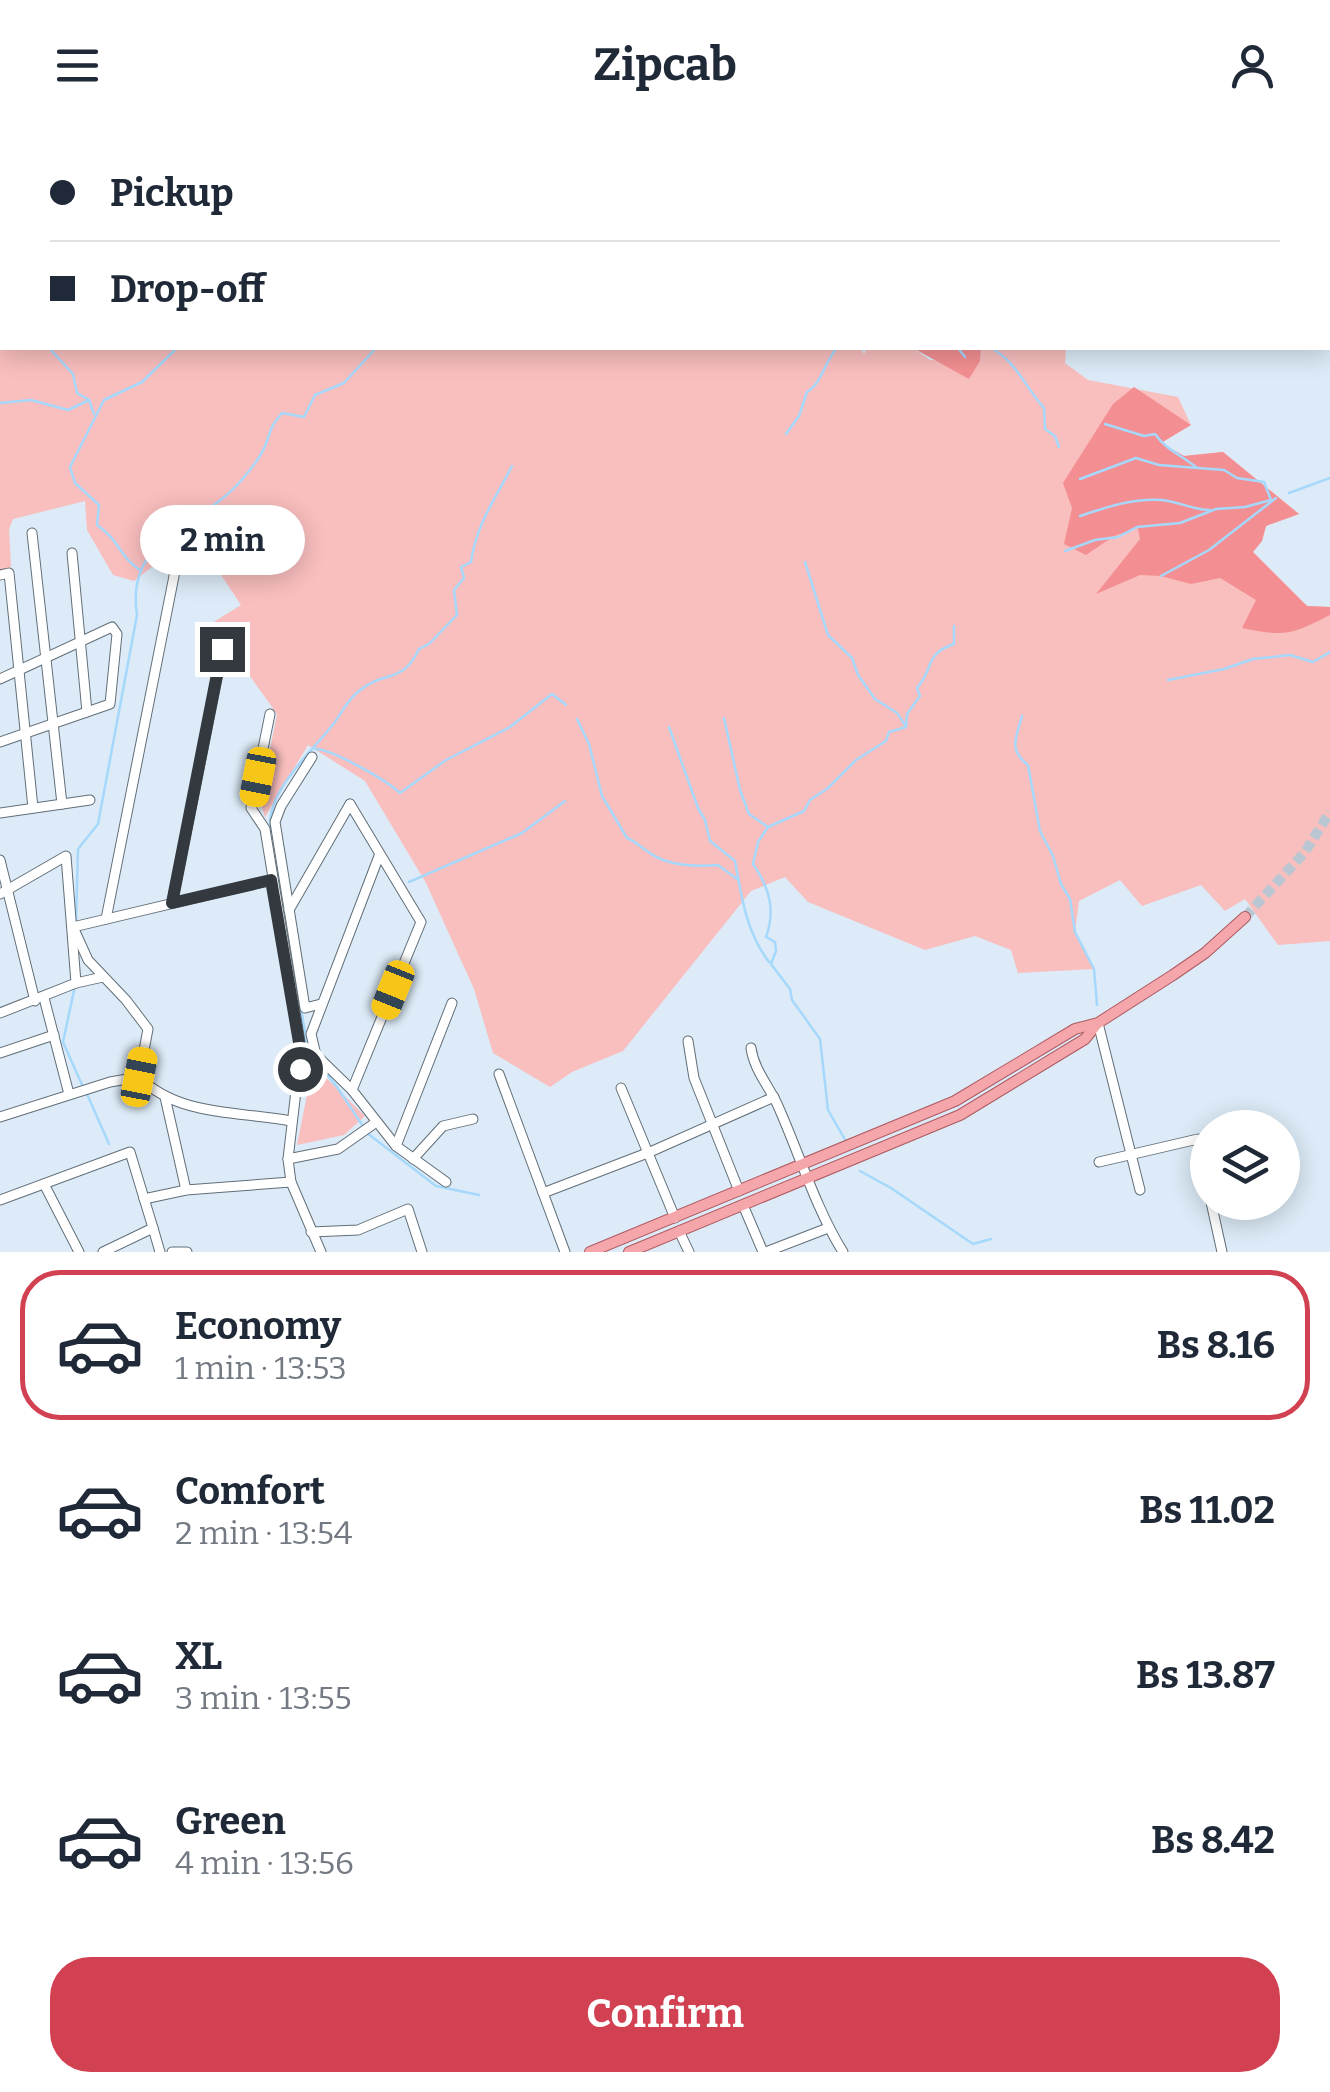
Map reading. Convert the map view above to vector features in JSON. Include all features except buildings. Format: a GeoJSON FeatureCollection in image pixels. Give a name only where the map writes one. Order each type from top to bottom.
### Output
{"type":"FeatureCollection","features":[{"type":"Feature","properties":{"kind":"main road"},"geometry":{"type":"LineString","coordinates":[[590,1252],[955,1101],[1075,1029],[1098,1022],[1205,953],[1245,917]]}},
{"type":"Feature","properties":{"kind":"main road"},"geometry":{"type":"LineString","coordinates":[[628,1252],[932,1128],[1000,1094],[1085,1039],[1098,1022]]}},
{"type":"Feature","properties":{"kind":"main road"},"geometry":{"type":"LineString","coordinates":[[836,1151],[842,1164]]}},
{"type":"Feature","properties":{"kind":"street"},"geometry":{"type":"LineString","coordinates":[[32,534],[62,804]]}},
{"type":"Feature","properties":{"kind":"street"},"geometry":{"type":"LineString","coordinates":[[72,553],[87,712]]}},
{"type":"Feature","properties":{"kind":"street"},"geometry":{"type":"LineString","coordinates":[[106,919],[175,571]]}},
{"type":"Feature","properties":{"kind":"street"},"geometry":{"type":"LineString","coordinates":[[0,575],[10,573],[33,808]]}},
{"type":"Feature","properties":{"kind":"street"},"geometry":{"type":"LineString","coordinates":[[0,679],[112,626],[118,640],[110,704],[0,742]]}},
{"type":"Feature","properties":{"kind":"street"},"geometry":{"type":"LineString","coordinates":[[172,903],[222,649]]}},
{"type":"Feature","properties":{"kind":"street"},"geometry":{"type":"LineString","coordinates":[[270,714],[251,808],[265,829],[300,1048],[288,1159],[290,1182],[320,1252]]}},
{"type":"Feature","properties":{"kind":"street"},"geometry":{"type":"LineString","coordinates":[[312,756],[275,822],[306,1008],[321,1004]]}},
{"type":"Feature","properties":{"kind":"street"},"geometry":{"type":"LineString","coordinates":[[0,814],[90,800]]}},
{"type":"Feature","properties":{"kind":"street"},"geometry":{"type":"LineString","coordinates":[[279,921],[290,910],[350,804],[421,922],[352,1090]]}},
{"type":"Feature","properties":{"kind":"street"},"geometry":{"type":"LineString","coordinates":[[4,891],[66,856],[76,983]]}},
{"type":"Feature","properties":{"kind":"street"},"geometry":{"type":"LineString","coordinates":[[379,856],[311,1034],[316,1055],[352,1090],[375,1123],[396,1146],[446,1182]]}},
{"type":"Feature","properties":{"kind":"street"},"geometry":{"type":"LineString","coordinates":[[0,860],[4,891],[54,1035],[69,1094]]}},
{"type":"Feature","properties":{"kind":"street"},"geometry":{"type":"LineString","coordinates":[[73,927],[271,880]]}},
{"type":"Feature","properties":{"kind":"street"},"geometry":{"type":"LineString","coordinates":[[73,927],[88,960],[148,1029],[139,1077]]}},
{"type":"Feature","properties":{"kind":"street"},"geometry":{"type":"LineString","coordinates":[[1,1008],[103,977]]}},
{"type":"Feature","properties":{"kind":"street"},"geometry":{"type":"LineString","coordinates":[[396,1146],[452,1003]]}},
{"type":"Feature","properties":{"kind":"street"},"geometry":{"type":"LineString","coordinates":[[1098,1022],[1140,1190]]}},
{"type":"Feature","properties":{"kind":"street"},"geometry":{"type":"LineString","coordinates":[[0,1052],[54,1035]]}},
{"type":"Feature","properties":{"kind":"street"},"geometry":{"type":"LineString","coordinates":[[688,1041],[694,1078],[739,1191]]}},
{"type":"Feature","properties":{"kind":"street"},"geometry":{"type":"LineString","coordinates":[[751,1048],[753,1063],[774,1097],[828,1228],[843,1252]]}},
{"type":"Feature","properties":{"kind":"street"},"geometry":{"type":"LineString","coordinates":[[499,1074],[565,1252]]}},
{"type":"Feature","properties":{"kind":"street"},"geometry":{"type":"LineString","coordinates":[[139,1077],[155,1094],[210,1111],[291,1122]]}},
{"type":"Feature","properties":{"kind":"street"},"geometry":{"type":"LineString","coordinates":[[0,1117],[110,1082],[139,1077]]}},
{"type":"Feature","properties":{"kind":"street"},"geometry":{"type":"LineString","coordinates":[[621,1088],[675,1218]]}},
{"type":"Feature","properties":{"kind":"street"},"geometry":{"type":"LineString","coordinates":[[165,1097],[186,1190]]}},
{"type":"Feature","properties":{"kind":"street"},"geometry":{"type":"LineString","coordinates":[[543,1193],[650,1152],[774,1097]]}},
{"type":"Feature","properties":{"kind":"street"},"geometry":{"type":"LineString","coordinates":[[413,1159],[443,1126],[473,1118]]}},
{"type":"Feature","properties":{"kind":"street"},"geometry":{"type":"LineString","coordinates":[[288,1159],[338,1149],[375,1123]]}},
{"type":"Feature","properties":{"kind":"street"},"geometry":{"type":"LineString","coordinates":[[1099,1162],[1190,1141]]}},
{"type":"Feature","properties":{"kind":"street"},"geometry":{"type":"LineString","coordinates":[[0,1200],[130,1152],[160,1252]]}},
{"type":"Feature","properties":{"kind":"street"},"geometry":{"type":"LineString","coordinates":[[144,1200],[186,1190],[290,1182]]}},
{"type":"Feature","properties":{"kind":"street"},"geometry":{"type":"LineString","coordinates":[[44,1184],[79,1252]]}},
{"type":"Feature","properties":{"kind":"street"},"geometry":{"type":"LineString","coordinates":[[743,1204],[764,1252],[828,1228]]}},
{"type":"Feature","properties":{"kind":"street"},"geometry":{"type":"LineString","coordinates":[[311,1232],[358,1230],[408,1209],[422,1252]]}},
{"type":"Feature","properties":{"kind":"street"},"geometry":{"type":"LineString","coordinates":[[1215,1220],[1222,1252]]}},
{"type":"Feature","properties":{"kind":"street"},"geometry":{"type":"LineString","coordinates":[[103,1252],[153,1228]]}},
{"type":"Feature","properties":{"kind":"street"},"geometry":{"type":"LineString","coordinates":[[679,1231],[689,1252]]}},
{"type":"Feature","properties":{"kind":"street"},"geometry":{"type":"LineString","coordinates":[[172,1252],[187,1252]]}},
{"type":"Feature","properties":{"kind":"shaded area"},"geometry":{"type":"Polygon","coordinates":[[[0,350],[861,350],[864,354],[866,350],[916,350],[930,360],[980,361],[981,350],[1066,350],[1065,363],[1088,380],[1178,397],[1191,425],[1161,443],[1184,456],[1223,452],[1299,514],[1266,526],[1262,541],[1253,552],[1307,606],[1330,607],[1330,941],[1278,945],[1245,899],[1225,911],[1201,885],[1142,906],[1120,880],[1079,901],[1075,932],[1094,969],[1018,973],[1011,950],[975,936],[925,950],[808,902],[785,877],[751,891],[623,1051],[572,1072],[550,1087],[493,1053],[474,989],[426,883],[365,781],[308,745],[265,817],[260,800],[277,714],[212,623],[241,605],[194,534],[134,581],[113,575],[87,530],[85,501],[13,519],[9,529],[11,567],[0,570],[0,350]]]}},
{"type":"Feature","properties":{"kind":"shaded area"},"geometry":{"type":"Polygon","coordinates":[[[917,350],[981,350],[980,361],[969,379],[917,350]]]}},
{"type":"Feature","properties":{"kind":"shaded area"},"geometry":{"type":"Polygon","coordinates":[[[1134,387],[1191,425],[1161,443],[1184,456],[1223,452],[1299,514],[1266,526],[1262,541],[1253,552],[1307,606],[1330,607],[1330,615],[1288,632],[1242,628],[1256,600],[1220,578],[1191,584],[1140,575],[1096,594],[1140,539],[1138,528],[1114,536],[1086,555],[1064,544],[1072,508],[1063,483],[1113,404],[1134,387]]]}},
{"type":"Feature","properties":{"kind":"shaded area"},"geometry":{"type":"Polygon","coordinates":[[[313,1065],[365,1116],[344,1135],[297,1145],[313,1065]]]}},
{"type":"Feature","properties":{"kind":"waterway"},"geometry":{"type":"LineString","coordinates":[[51,350],[73,374],[77,393],[89,400],[94,414]]}},
{"type":"Feature","properties":{"kind":"waterway"},"geometry":{"type":"LineString","coordinates":[[141,571],[97,525],[99,505],[75,483],[70,467],[104,400],[142,382],[175,350]]}},
{"type":"Feature","properties":{"kind":"waterway"},"geometry":{"type":"LineString","coordinates":[[76,923],[78,849],[98,824],[137,615],[136,589],[142,568],[168,537],[238,484],[260,456],[282,413],[304,417],[315,395],[344,383],[374,350]]}},
{"type":"Feature","properties":{"kind":"waterway"},"geometry":{"type":"LineString","coordinates":[[786,434],[799,416],[807,392],[817,383],[836,350]]}},
{"type":"Feature","properties":{"kind":"waterway"},"geometry":{"type":"LineString","coordinates":[[960,350],[965,357]]}},
{"type":"Feature","properties":{"kind":"waterway"},"geometry":{"type":"LineString","coordinates":[[995,350],[1014,367],[1044,408],[1045,429],[1055,436],[1059,447]]}},
{"type":"Feature","properties":{"kind":"waterway"},"geometry":{"type":"LineString","coordinates":[[0,403],[31,400],[68,410],[89,400]]}},
{"type":"Feature","properties":{"kind":"waterway"},"geometry":{"type":"LineString","coordinates":[[1105,424],[1144,436],[1155,434],[1197,468]]}},
{"type":"Feature","properties":{"kind":"waterway"},"geometry":{"type":"LineString","coordinates":[[1065,551],[1118,537],[1137,527],[1180,523],[1216,509],[1271,500],[1264,482],[1237,478],[1224,470],[1159,465],[1136,458],[1080,479]]}},
{"type":"Feature","properties":{"kind":"waterway"},"geometry":{"type":"LineString","coordinates":[[279,885],[270,831],[272,811],[284,785],[354,695],[406,668],[419,649],[457,615],[454,590],[464,578],[461,567],[471,562],[482,524],[512,466]]}},
{"type":"Feature","properties":{"kind":"waterway"},"geometry":{"type":"LineString","coordinates":[[1289,493],[1330,478]]}},
{"type":"Feature","properties":{"kind":"waterway"},"geometry":{"type":"LineString","coordinates":[[1161,576],[1209,550],[1276,498]]}},
{"type":"Feature","properties":{"kind":"waterway"},"geometry":{"type":"LineString","coordinates":[[1080,516],[1151,500],[1210,510]]}},
{"type":"Feature","properties":{"kind":"waterway"},"geometry":{"type":"LineString","coordinates":[[805,562],[828,635],[852,658],[858,675],[875,699],[897,713],[905,725]]}},
{"type":"Feature","properties":{"kind":"waterway"},"geometry":{"type":"LineString","coordinates":[[847,1143],[828,1110],[820,1039],[771,964],[776,951],[775,942],[766,937],[769,899],[753,864],[758,842],[768,827],[804,811],[810,800],[856,760],[886,741],[889,732],[906,727],[907,714],[920,696],[917,688],[934,657],[954,644],[954,626]]}},
{"type":"Feature","properties":{"kind":"waterway"},"geometry":{"type":"LineString","coordinates":[[1168,680],[1253,659],[1290,655],[1313,662],[1330,652]]}},
{"type":"Feature","properties":{"kind":"waterway"},"geometry":{"type":"LineString","coordinates":[[315,749],[359,766],[400,793],[446,760],[510,727],[552,694],[566,705]]}},
{"type":"Feature","properties":{"kind":"waterway"},"geometry":{"type":"LineString","coordinates":[[1022,716],[1016,749],[1028,765],[1040,831],[1070,899],[1075,932],[1094,969],[1097,1005]]}},
{"type":"Feature","properties":{"kind":"waterway"},"geometry":{"type":"LineString","coordinates":[[724,718],[749,814],[768,827]]}},
{"type":"Feature","properties":{"kind":"waterway"},"geometry":{"type":"LineString","coordinates":[[577,719],[589,744],[602,796],[627,838],[663,860],[718,865],[737,879]]}},
{"type":"Feature","properties":{"kind":"waterway"},"geometry":{"type":"LineString","coordinates":[[669,727],[710,841],[735,861],[750,927],[769,962]]}},
{"type":"Feature","properties":{"kind":"waterway"},"geometry":{"type":"LineString","coordinates":[[409,882],[522,833],[565,801]]}},
{"type":"Feature","properties":{"kind":"waterway"},"geometry":{"type":"LineString","coordinates":[[285,923],[309,1053],[363,1126]]}},
{"type":"Feature","properties":{"kind":"waterway"},"geometry":{"type":"LineString","coordinates":[[75,986],[63,1042],[83,1087]]}},
{"type":"Feature","properties":{"kind":"waterway"},"geometry":{"type":"LineString","coordinates":[[87,1094],[109,1144]]}},
{"type":"Feature","properties":{"kind":"waterway"},"geometry":{"type":"LineString","coordinates":[[367,1133],[436,1186],[479,1195]]}},
{"type":"Feature","properties":{"kind":"waterway"},"geometry":{"type":"LineString","coordinates":[[860,1171],[973,1244],[991,1239]]}},
{"type":"Feature","properties":{"kind":"tunnel"},"geometry":{"type":"LineString","coordinates":[[1245,917],[1305,852],[1330,812]]}},
{"type":"Feature","properties":{"kind":"route"},"geometry":{"type":"LineString","coordinates":[[222,649],[172,903],[271,880],[300,1048],[300,1069]]}}]}
